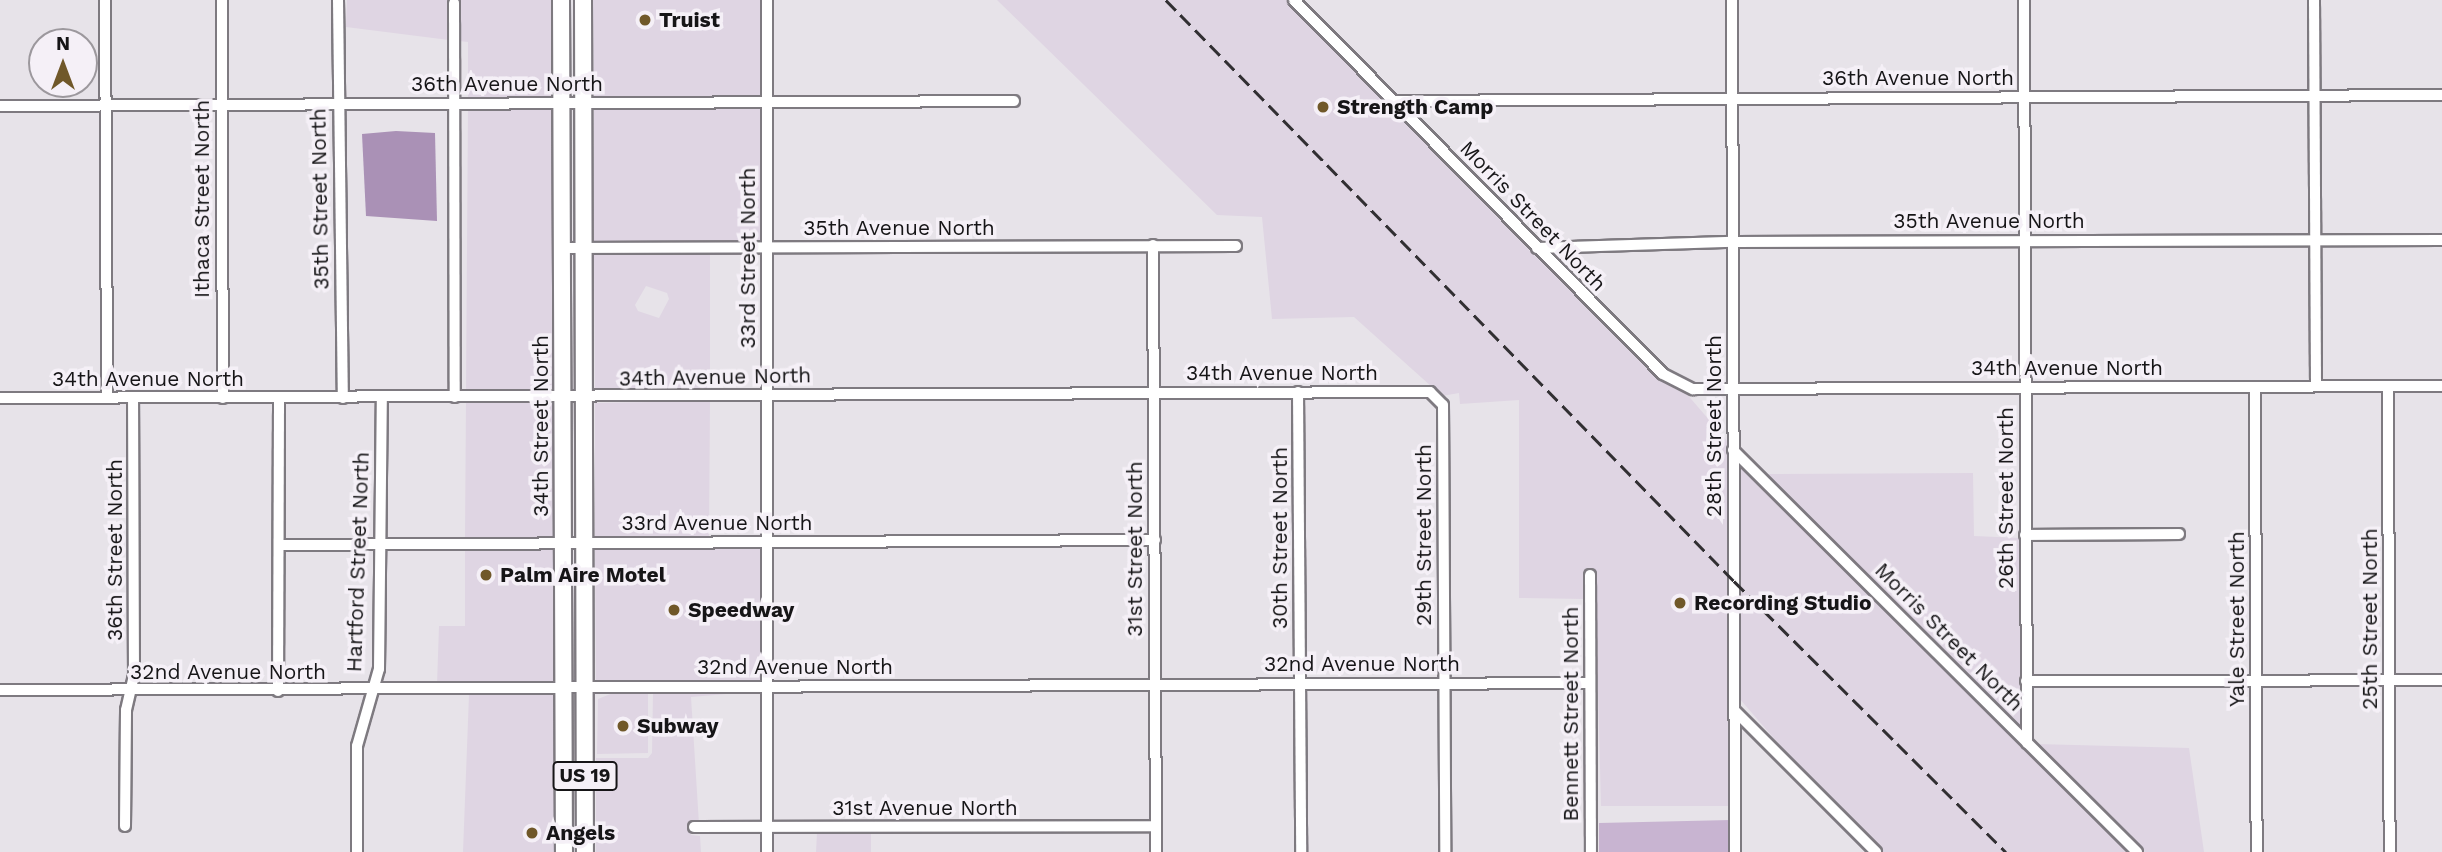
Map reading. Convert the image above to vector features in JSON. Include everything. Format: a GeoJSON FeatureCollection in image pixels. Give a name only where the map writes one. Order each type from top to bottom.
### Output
{"type":"FeatureCollection","features":[{"type":"Feature","properties":{"kind":"highway","name":"34th Street North"},"geometry":{"type":"LineString","coordinates":[[561,0],[564,852]]}},
{"type":"Feature","properties":{"kind":"highway"},"geometry":{"type":"LineString","coordinates":[[576,0],[583,17]]}},
{"type":"Feature","properties":{"kind":"highway","name":"34th Street North"},"geometry":{"type":"LineString","coordinates":[[583,0],[585,852]]}},
{"type":"Feature","properties":{"kind":"street"},"geometry":{"type":"LineString","coordinates":[[105,0],[107,398]]}},
{"type":"Feature","properties":{"kind":"street","name":"Ithaca Street North"},"geometry":{"type":"LineString","coordinates":[[222,0],[220,105],[223,398]]}},
{"type":"Feature","properties":{"kind":"street","name":"35th Street North"},"geometry":{"type":"LineString","coordinates":[[338,0],[337,105],[343,398]]}},
{"type":"Feature","properties":{"kind":"street","name":"33rd Street North"},"geometry":{"type":"LineString","coordinates":[[767,0],[767,852]]}},
{"type":"Feature","properties":{"kind":"street","name":"Morris Street North"},"geometry":{"type":"LineString","coordinates":[[1294,0],[1663,374],[1693,389]]}},
{"type":"Feature","properties":{"kind":"street","name":"28th Street North"},"geometry":{"type":"LineString","coordinates":[[1732,0],[1735,852]]}},
{"type":"Feature","properties":{"kind":"street","name":"26th Street North"},"geometry":{"type":"LineString","coordinates":[[2024,0],[2027,743]]}},
{"type":"Feature","properties":{"kind":"street"},"geometry":{"type":"LineString","coordinates":[[2314,0],[2316,386]]}},
{"type":"Feature","properties":{"kind":"street"},"geometry":{"type":"LineString","coordinates":[[454,2],[455,397]]}},
{"type":"Feature","properties":{"kind":"street","name":"36th Avenue North"},"geometry":{"type":"LineString","coordinates":[[1395,101],[2442,95]]}},
{"type":"Feature","properties":{"kind":"street","name":"36th Avenue North"},"geometry":{"type":"LineString","coordinates":[[0,106],[1014,101]]}},
{"type":"Feature","properties":{"kind":"street","name":"35th Avenue North"},"geometry":{"type":"LineString","coordinates":[[1536,248],[1732,242],[2442,240]]}},
{"type":"Feature","properties":{"kind":"street","name":"31st Street North"},"geometry":{"type":"LineString","coordinates":[[1153,245],[1156,852]]}},
{"type":"Feature","properties":{"kind":"street","name":"35th Avenue North"},"geometry":{"type":"LineString","coordinates":[[562,248],[1236,246]]}},
{"type":"Feature","properties":{"kind":"street","name":"25th Street North"},"geometry":{"type":"LineString","coordinates":[[2388,386],[2390,852]]}},
{"type":"Feature","properties":{"kind":"street","name":"34th Avenue North"},"geometry":{"type":"LineString","coordinates":[[1693,389],[2442,386]]}},
{"type":"Feature","properties":{"kind":"street","name":"Yale Street North"},"geometry":{"type":"LineString","coordinates":[[2255,387],[2257,852]]}},
{"type":"Feature","properties":{"kind":"street","name":"30th Street North"},"geometry":{"type":"LineString","coordinates":[[1298,392],[1301,852]]}},
{"type":"Feature","properties":{"kind":"street","name":"34th Avenue North"},"geometry":{"type":"LineString","coordinates":[[0,398],[584,398],[1430,392]]}},
{"type":"Feature","properties":{"kind":"street","name":"29th Street North"},"geometry":{"type":"LineString","coordinates":[[1430,392],[1443,405],[1444,852]]}},
{"type":"Feature","properties":{"kind":"street","name":"36th Street North"},"geometry":{"type":"LineString","coordinates":[[125,826],[126,710],[131,692],[133,398]]}},
{"type":"Feature","properties":{"kind":"street"},"geometry":{"type":"LineString","coordinates":[[278,691],[279,398]]}},
{"type":"Feature","properties":{"kind":"street","name":"Hartford Street North"},"geometry":{"type":"LineString","coordinates":[[358,852],[357,746],[379,669],[382,398]]}},
{"type":"Feature","properties":{"kind":"street","name":"Morris Street North"},"geometry":{"type":"LineString","coordinates":[[1733,450],[2137,852]]}},
{"type":"Feature","properties":{"kind":"street"},"geometry":{"type":"LineString","coordinates":[[2025,535],[2179,534]]}},
{"type":"Feature","properties":{"kind":"street","name":"33rd Avenue North"},"geometry":{"type":"LineString","coordinates":[[279,545],[1155,540]]}},
{"type":"Feature","properties":{"kind":"street","name":"Bennett Street North"},"geometry":{"type":"LineString","coordinates":[[1590,575],[1591,852]]}},
{"type":"Feature","properties":{"kind":"street"},"geometry":{"type":"LineString","coordinates":[[2026,681],[2442,680]]}},
{"type":"Feature","properties":{"kind":"street","name":"32nd Avenue North"},"geometry":{"type":"LineString","coordinates":[[0,691],[278,691],[767,685],[1590,683]]}},
{"type":"Feature","properties":{"kind":"street"},"geometry":{"type":"LineString","coordinates":[[1734,710],[1876,852]]}},
{"type":"Feature","properties":{"kind":"street","name":"31st Avenue North"},"geometry":{"type":"LineString","coordinates":[[694,827],[1156,826]]}},
{"type":"Feature","properties":{"kind":"street"},"geometry":{"type":"LineString","coordinates":[[564,829],[585,829]]}},
{"type":"Feature","properties":{"kind":"shaded area"},"geometry":{"type":"Polygon","coordinates":[[[347,0],[449,0],[449,40],[346,27],[347,0]]]}},
{"type":"Feature","properties":{"kind":"shaded area"},"geometry":{"type":"Polygon","coordinates":[[[459,0],[552,0],[553,98],[468,97],[468,42],[459,41],[459,0]]]}},
{"type":"Feature","properties":{"kind":"shaded area"},"geometry":{"type":"Polygon","coordinates":[[[593,0],[762,0],[762,97],[594,98],[593,0]]]}},
{"type":"Feature","properties":{"kind":"shaded area"},"geometry":{"type":"Polygon","coordinates":[[[997,0],[1286,0],[1532,253],[1659,378],[1686,393],[1728,442],[1730,806],[1601,806],[1595,570],[1585,570],[1585,599],[1519,598],[1519,400],[1460,404],[1459,393],[1442,396],[1354,317],[1272,319],[1262,217],[1217,215],[997,0]]]}},
{"type":"Feature","properties":{"kind":"shaded area"},"geometry":{"type":"Polygon","coordinates":[[[762,108],[762,242],[594,243],[594,109],[762,108]]]}},
{"type":"Feature","properties":{"kind":"shaded area"},"geometry":{"type":"Polygon","coordinates":[[[468,109],[553,109],[557,392],[466,391],[468,109]]]}},
{"type":"Feature","properties":{"kind":"shaded area"},"geometry":{"type":"Polygon","coordinates":[[[396,131],[435,133],[437,221],[366,216],[362,134],[396,131]]]}},
{"type":"Feature","properties":{"kind":"shaded area"},"geometry":{"type":"Polygon","coordinates":[[[594,254],[710,254],[710,390],[595,392],[594,254]],[[646,286],[635,305],[638,311],[659,318],[669,299],[667,293],[646,286]]]}},
{"type":"Feature","properties":{"kind":"shaded area"},"geometry":{"type":"Polygon","coordinates":[[[710,401],[709,536],[595,537],[595,403],[710,401]]]}},
{"type":"Feature","properties":{"kind":"shaded area"},"geometry":{"type":"Polygon","coordinates":[[[466,402],[557,403],[558,537],[465,537],[466,402]]]}},
{"type":"Feature","properties":{"kind":"shaded area"},"geometry":{"type":"Polygon","coordinates":[[[1738,462],[2022,748],[2130,852],[1883,852],[1803,772],[1739,698],[1738,462]]]}},
{"type":"Feature","properties":{"kind":"shaded area"},"geometry":{"type":"Polygon","coordinates":[[[1973,473],[1974,536],[2020,538],[2022,730],[1765,474],[1973,473]]]}},
{"type":"Feature","properties":{"kind":"shaded area"},"geometry":{"type":"Polygon","coordinates":[[[762,547],[762,680],[596,682],[595,548],[762,547]]]}},
{"type":"Feature","properties":{"kind":"shaded area"},"geometry":{"type":"Polygon","coordinates":[[[558,548],[559,682],[437,684],[439,626],[465,626],[465,549],[558,548]]]}},
{"type":"Feature","properties":{"kind":"shaded area"},"geometry":{"type":"Polygon","coordinates":[[[762,691],[691,697],[699,824],[691,825],[691,835],[700,836],[701,852],[596,852],[596,758],[648,758],[652,753],[653,693],[762,691]]]}},
{"type":"Feature","properties":{"kind":"shaded area","name":"Subway"},"geometry":{"type":"Polygon","coordinates":[[[613,693],[648,693],[648,753],[597,754],[598,699],[613,693]]]}},
{"type":"Feature","properties":{"kind":"shaded area"},"geometry":{"type":"Polygon","coordinates":[[[559,694],[559,852],[463,852],[469,695],[559,694]]]}},
{"type":"Feature","properties":{"kind":"shaded area"},"geometry":{"type":"Polygon","coordinates":[[[2036,744],[2189,748],[2204,852],[2145,852],[2036,744]]]}},
{"type":"Feature","properties":{"kind":"shaded area"},"geometry":{"type":"Polygon","coordinates":[[[1731,820],[1730,852],[1599,852],[1599,823],[1731,820]]]}},
{"type":"Feature","properties":{"kind":"shaded area"},"geometry":{"type":"Polygon","coordinates":[[[817,833],[871,834],[871,852],[816,852],[817,833]]]}},
{"type":"Feature","properties":{"kind":"railway"},"geometry":{"type":"LineString","coordinates":[[1166,0],[1734,581],[2006,852]]}},
{"type":"Feature","properties":{"kind":"place","name":"Truist"},"geometry":{"type":"Point","coordinates":[645,20]}},
{"type":"Feature","properties":{"kind":"place","name":"Strength Camp"},"geometry":{"type":"Point","coordinates":[1323,107]}},
{"type":"Feature","properties":{"kind":"place","name":"Palm Aire Motel"},"geometry":{"type":"Point","coordinates":[486,575]}},
{"type":"Feature","properties":{"kind":"place","name":"Recording Studio"},"geometry":{"type":"Point","coordinates":[1680,603]}},
{"type":"Feature","properties":{"kind":"place","name":"Speedway"},"geometry":{"type":"Point","coordinates":[674,610]}},
{"type":"Feature","properties":{"kind":"place","name":"Subway"},"geometry":{"type":"Point","coordinates":[623,726]}},
{"type":"Feature","properties":{"kind":"place","name":"Angels"},"geometry":{"type":"Point","coordinates":[532,833]}}]}
